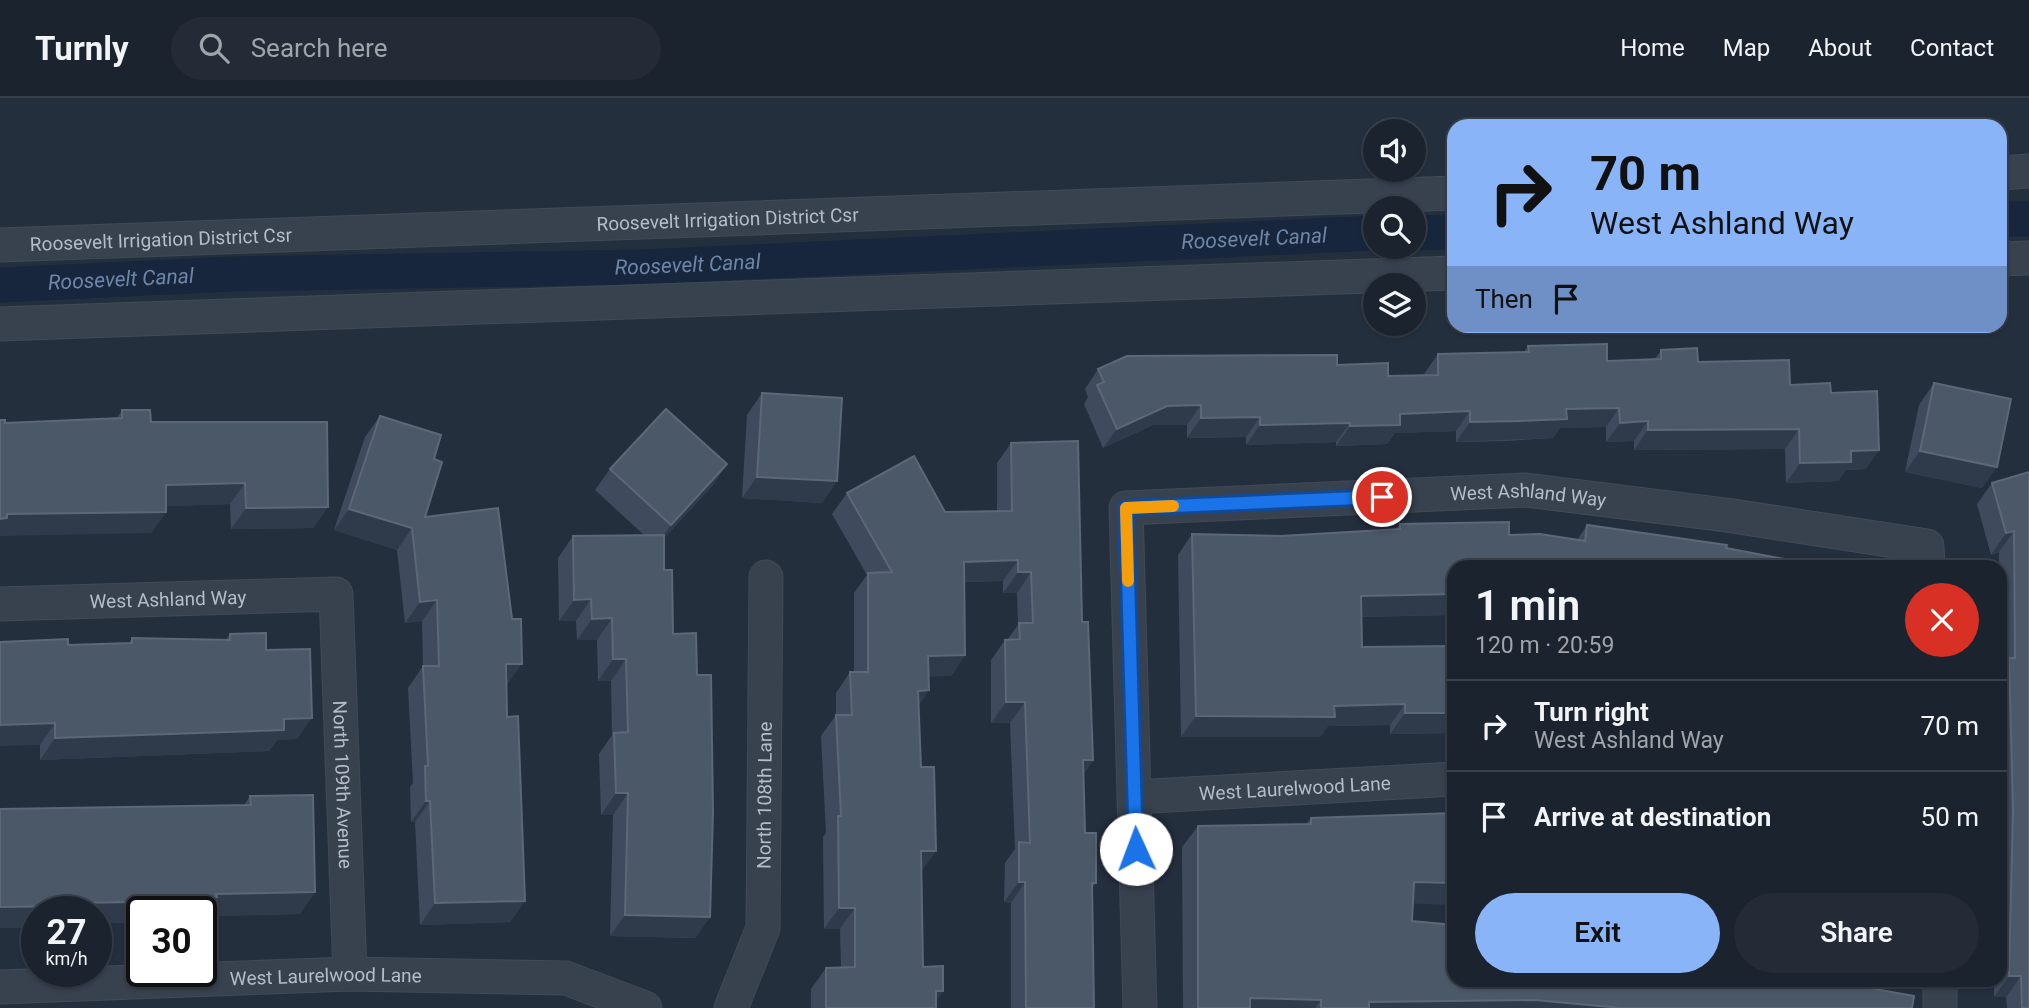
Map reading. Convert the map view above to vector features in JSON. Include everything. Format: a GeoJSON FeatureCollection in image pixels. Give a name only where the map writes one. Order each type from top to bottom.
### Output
{"type":"FeatureCollection","features":[{"type":"Feature","properties":{"kind":"street"},"geometry":{"type":"LineString","coordinates":[[2007,173],[2029,171]]}},
{"type":"Feature","properties":{"kind":"street","name":"Roosevelt Irrigation District Csr"},"geometry":{"type":"LineString","coordinates":[[0,245],[1447,193]]}},
{"type":"Feature","properties":{"kind":"street"},"geometry":{"type":"LineString","coordinates":[[2007,258],[2029,258]]}},
{"type":"Feature","properties":{"kind":"street"},"geometry":{"type":"LineString","coordinates":[[0,324],[1447,273]]}},
{"type":"Feature","properties":{"kind":"street","name":"West Ashland Way"},"geometry":{"type":"LineString","coordinates":[[1134,797],[1126,508],[1526,490],[1726,515],[1928,557]]}},
{"type":"Feature","properties":{"kind":"street","name":"North 108th Lane"},"geometry":{"type":"LineString","coordinates":[[731,1008],[763,928],[766,577]]}},
{"type":"Feature","properties":{"kind":"street","name":"West Ashland Way"},"geometry":{"type":"LineString","coordinates":[[0,604],[336,594]]}},
{"type":"Feature","properties":{"kind":"street","name":"North 109th Avenue"},"geometry":{"type":"LineString","coordinates":[[336,594],[350,974]]}},
{"type":"Feature","properties":{"kind":"street","name":"West Laurelwood Lane"},"geometry":{"type":"LineString","coordinates":[[1134,797],[1447,779]]}},
{"type":"Feature","properties":{"kind":"street"},"geometry":{"type":"LineString","coordinates":[[1134,797],[1140,1008]]}},
{"type":"Feature","properties":{"kind":"street","name":"West Laurelwood Lane"},"geometry":{"type":"LineString","coordinates":[[0,987],[350,974],[566,978],[645,1008]]}},
{"type":"Feature","properties":{"kind":"street"},"geometry":{"type":"LineString","coordinates":[[1940,987],[1940,1008]]}},
{"type":"Feature","properties":{"kind":"building"},"geometry":{"type":"Polygon","coordinates":[[[1607,344],[1607,361],[1661,359],[1661,350],[1697,348],[1698,362],[1789,360],[1790,385],[1830,383],[1831,393],[1877,391],[1879,450],[1851,451],[1851,462],[1800,463],[1799,429],[1648,430],[1648,421],[1620,423],[1619,408],[1566,409],[1567,419],[1519,421],[1470,422],[1470,411],[1400,414],[1400,425],[1350,426],[1350,423],[1260,425],[1260,417],[1201,418],[1201,405],[1167,406],[1117,429],[1097,385],[1104,382],[1098,369],[1127,356],[1337,355],[1337,365],[1388,363],[1388,376],[1438,375],[1438,354],[1529,352],[1528,346],[1607,344]]]}},
{"type":"Feature","properties":{"kind":"building"},"geometry":{"type":"Polygon","coordinates":[[[1934,383],[2011,399],[1997,467],[1920,451],[1934,383]]]}},
{"type":"Feature","properties":{"kind":"building"},"geometry":{"type":"Polygon","coordinates":[[[762,393],[842,398],[837,481],[757,477],[762,393]]]}},
{"type":"Feature","properties":{"kind":"building"},"geometry":{"type":"Polygon","coordinates":[[[666,409],[727,464],[671,525],[610,469],[666,409]]]}},
{"type":"Feature","properties":{"kind":"building"},"geometry":{"type":"Polygon","coordinates":[[[122,410],[150,410],[151,422],[327,422],[328,507],[246,508],[245,483],[166,485],[166,512],[7,514],[7,518],[0,519],[0,420],[5,420],[5,423],[122,418],[122,410]]]}},
{"type":"Feature","properties":{"kind":"building"},"geometry":{"type":"Polygon","coordinates":[[[380,416],[441,435],[434,459],[442,462],[425,517],[498,508],[512,619],[521,619],[522,664],[506,664],[507,717],[518,716],[525,901],[435,903],[430,801],[426,801],[425,766],[428,766],[423,666],[439,666],[437,600],[420,602],[412,528],[349,509],[380,416]]]}},
{"type":"Feature","properties":{"kind":"building"},"geometry":{"type":"Polygon","coordinates":[[[1078,441],[1082,622],[1088,622],[1093,760],[1083,760],[1085,833],[1096,833],[1096,883],[1092,883],[1094,1008],[1026,1008],[1025,882],[1019,882],[1019,842],[1030,843],[1025,702],[1006,702],[1005,640],[1020,639],[1019,623],[1033,623],[1031,572],[1018,572],[1018,560],[964,562],[965,655],[928,656],[929,690],[918,691],[921,767],[934,767],[936,851],[921,851],[923,967],[943,966],[943,991],[936,991],[936,1008],[826,1008],[826,968],[855,967],[855,908],[839,908],[838,816],[841,816],[836,715],[852,715],[850,672],[868,672],[868,573],[892,572],[847,493],[914,456],[945,512],[1012,511],[1011,443],[1078,441]]]}},
{"type":"Feature","properties":{"kind":"building"},"geometry":{"type":"Polygon","coordinates":[[[2029,472],[2029,1008],[2022,1008],[2021,976],[2009,976],[2013,810],[2009,658],[2015,658],[2014,531],[2006,533],[1992,483],[2029,472]]]}},
{"type":"Feature","properties":{"kind":"building"},"geometry":{"type":"Polygon","coordinates":[[[1509,522],[1509,535],[1540,534],[1585,541],[1587,525],[1727,545],[1726,548],[1790,560],[1447,560],[1447,594],[1361,596],[1362,647],[1447,646],[1447,713],[1405,713],[1405,704],[1334,706],[1335,717],[1196,716],[1192,534],[1281,536],[1400,529],[1400,524],[1509,522]]]}},
{"type":"Feature","properties":{"kind":"building"},"geometry":{"type":"Polygon","coordinates":[[[664,535],[664,570],[672,570],[673,634],[696,633],[697,675],[711,675],[713,812],[710,917],[625,915],[628,793],[616,793],[614,733],[628,732],[626,659],[613,659],[612,618],[592,619],[591,599],[574,600],[573,536],[664,535]]]}},
{"type":"Feature","properties":{"kind":"building"},"geometry":{"type":"Polygon","coordinates":[[[266,633],[266,650],[310,649],[312,718],[284,719],[284,730],[55,738],[55,723],[0,725],[0,642],[68,639],[68,645],[132,643],[132,638],[230,640],[230,634],[266,633]]]}},
{"type":"Feature","properties":{"kind":"building"},"geometry":{"type":"Polygon","coordinates":[[[313,795],[315,892],[126,896],[126,902],[112,902],[112,896],[21,896],[21,907],[0,907],[0,809],[251,805],[250,796],[313,795]]]}},
{"type":"Feature","properties":{"kind":"building"},"geometry":{"type":"Polygon","coordinates":[[[1447,813],[1447,883],[1414,882],[1412,921],[1447,924],[1447,987],[1864,987],[1914,996],[1912,1008],[1621,1008],[1535,1000],[1369,1002],[1369,1008],[1321,1008],[1321,1000],[1250,998],[1250,1008],[1198,1008],[1198,826],[1311,824],[1311,818],[1447,813]]]}},
{"type":"Feature","properties":{"kind":"waterway","name":"Roosevelt Canal"},"geometry":{"type":"LineString","coordinates":[[2007,219],[2029,219]]}},
{"type":"Feature","properties":{"kind":"waterway","name":"Roosevelt Canal"},"geometry":{"type":"LineString","coordinates":[[1426,233],[1447,232]]}},
{"type":"Feature","properties":{"kind":"waterway","name":"Roosevelt Canal"},"geometry":{"type":"LineString","coordinates":[[0,285],[232,274],[642,267],[1363,234]]}},
{"type":"Feature","properties":{"kind":"slow traffic"},"geometry":{"type":"LineString","coordinates":[[1128,581],[1126,508],[1173,506]]}},
{"type":"Feature","properties":{"kind":"route"},"geometry":{"type":"LineString","coordinates":[[1136,849],[1126,508],[1382,497]]}}]}
